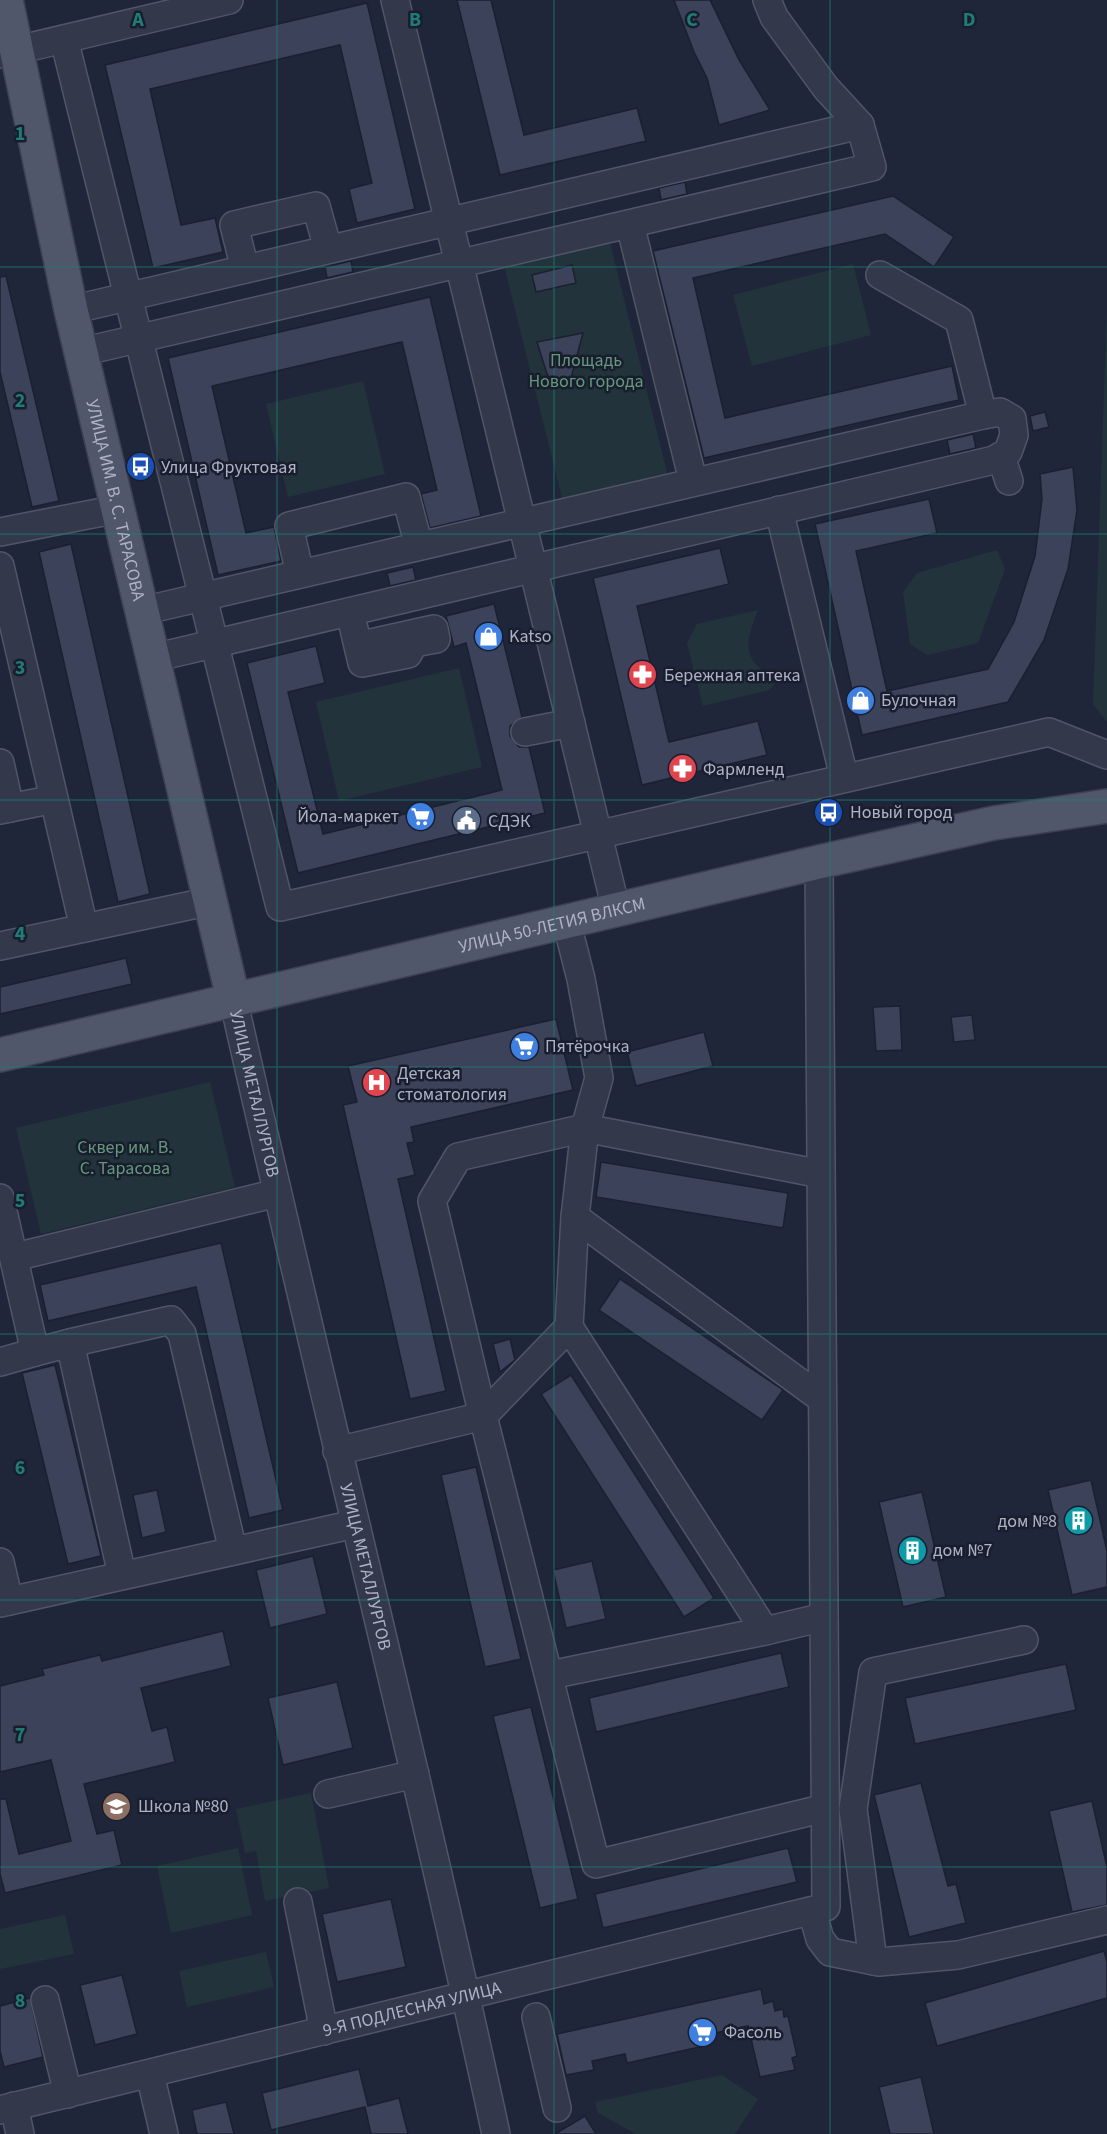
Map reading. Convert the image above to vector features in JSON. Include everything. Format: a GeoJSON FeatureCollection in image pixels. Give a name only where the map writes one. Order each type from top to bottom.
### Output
{"type":"FeatureCollection","features":[{"type":"Feature","properties":{"kind":"main road","name":"УЛИЦА ИМ. В. С. ТАРАСОВА"},"geometry":{"type":"LineString","coordinates":[[6,0],[9,52],[233,998]]}},
{"type":"Feature","properties":{"kind":"main road","name":"УЛИЦА 50-ЛЕТИЯ ВЛКСМ"},"geometry":{"type":"LineString","coordinates":[[0,1055],[233,998],[819,862],[994,823],[1107,806]]}},
{"type":"Feature","properties":{"kind":"street"},"geometry":{"type":"LineString","coordinates":[[9,52],[229,0]]}},
{"type":"Feature","properties":{"kind":"street"},"geometry":{"type":"LineString","coordinates":[[395,0],[616,909]]}},
{"type":"Feature","properties":{"kind":"street"},"geometry":{"type":"LineString","coordinates":[[81,352],[872,167],[860,125],[826,88],[774,17],[767,0]]}},
{"type":"Feature","properties":{"kind":"street"},"geometry":{"type":"LineString","coordinates":[[64,39],[126,297],[280,907],[1049,732],[1107,755]]}},
{"type":"Feature","properties":{"kind":"street"},"geometry":{"type":"LineString","coordinates":[[71,310],[860,125]]}},
{"type":"Feature","properties":{"kind":"street"},"geometry":{"type":"LineString","coordinates":[[245,269],[234,225],[316,206],[328,249]]}},
{"type":"Feature","properties":{"kind":"street"},"geometry":{"type":"LineString","coordinates":[[630,224],[693,481]]}},
{"type":"Feature","properties":{"kind":"street"},"geometry":{"type":"LineString","coordinates":[[880,275],[959,320],[983,415]]}},
{"type":"Feature","properties":{"kind":"street"},"geometry":{"type":"LineString","coordinates":[[142,611],[693,481],[808,445],[1000,412],[1012,419],[1014,435],[1005,469],[779,510],[153,658]]}},
{"type":"Feature","properties":{"kind":"street"},"geometry":{"type":"LineString","coordinates":[[300,574],[289,526],[406,497],[419,546]]}},
{"type":"Feature","properties":{"kind":"street"},"geometry":{"type":"LineString","coordinates":[[0,532],[118,509]]}},
{"type":"Feature","properties":{"kind":"street"},"geometry":{"type":"LineString","coordinates":[[779,510],[844,777]]}},
{"type":"Feature","properties":{"kind":"street"},"geometry":{"type":"LineString","coordinates":[[0,566],[84,928]]}},
{"type":"Feature","properties":{"kind":"street"},"geometry":{"type":"LineString","coordinates":[[350,612],[358,646]]}},
{"type":"Feature","properties":{"kind":"street"},"geometry":{"type":"LineString","coordinates":[[525,732],[571,723]]}},
{"type":"Feature","properties":{"kind":"street"},"geometry":{"type":"LineString","coordinates":[[0,763],[5,809],[54,799]]}},
{"type":"Feature","properties":{"kind":"street"},"geometry":{"type":"LineString","coordinates":[[819,862],[825,1808],[819,1909],[820,1939],[830,1952],[873,1961],[958,1955],[1107,1920]]}},
{"type":"Feature","properties":{"kind":"street"},"geometry":{"type":"LineString","coordinates":[[0,946],[211,901]]}},
{"type":"Feature","properties":{"kind":"street"},"geometry":{"type":"LineString","coordinates":[[566,920],[581,979],[599,1078],[585,1128],[575,1217],[569,1327],[765,1631]]}},
{"type":"Feature","properties":{"kind":"street","name":"УЛИЦА МЕТАЛЛУРГОВ"},"geometry":{"type":"LineString","coordinates":[[233,998],[337,1451],[467,1997],[496,2134]]}},
{"type":"Feature","properties":{"kind":"street"},"geometry":{"type":"LineString","coordinates":[[821,1174],[585,1128],[458,1157],[432,1201],[483,1416],[596,1864],[825,1808]]}},
{"type":"Feature","properties":{"kind":"street"},"geometry":{"type":"LineString","coordinates":[[15,1257],[277,1193]]}},
{"type":"Feature","properties":{"kind":"street"},"geometry":{"type":"LineString","coordinates":[[0,1198],[35,1352]]}},
{"type":"Feature","properties":{"kind":"street"},"geometry":{"type":"LineString","coordinates":[[575,1217],[822,1399]]}},
{"type":"Feature","properties":{"kind":"street"},"geometry":{"type":"LineString","coordinates":[[0,1362],[171,1320],[182,1334],[233,1551]]}},
{"type":"Feature","properties":{"kind":"street"},"geometry":{"type":"LineString","coordinates":[[337,1451],[483,1416],[569,1327]]}},
{"type":"Feature","properties":{"kind":"street"},"geometry":{"type":"LineString","coordinates":[[70,1343],[122,1575]]}},
{"type":"Feature","properties":{"kind":"street"},"geometry":{"type":"LineString","coordinates":[[0,1562],[5,1602],[355,1524]]}},
{"type":"Feature","properties":{"kind":"street"},"geometry":{"type":"LineString","coordinates":[[550,1676],[824,1617]]}},
{"type":"Feature","properties":{"kind":"street"},"geometry":{"type":"LineString","coordinates":[[873,1961],[854,1809],[873,1672],[1024,1640]]}},
{"type":"Feature","properties":{"kind":"street"},"geometry":{"type":"LineString","coordinates":[[328,1794],[415,1774]]}},
{"type":"Feature","properties":{"kind":"street"},"geometry":{"type":"LineString","coordinates":[[298,1902],[324,2031]]}},
{"type":"Feature","properties":{"kind":"street","name":"9-Я ПОДЛЕСНАЯ УЛИЦА"},"geometry":{"type":"LineString","coordinates":[[7,2108],[819,1909]]}},
{"type":"Feature","properties":{"kind":"street"},"geometry":{"type":"LineString","coordinates":[[45,2000],[68,2094]]}},
{"type":"Feature","properties":{"kind":"street"},"geometry":{"type":"LineString","coordinates":[[536,2017],[557,2108]]}},
{"type":"Feature","properties":{"kind":"street"},"geometry":{"type":"LineString","coordinates":[[150,2074],[164,2134]]}},
{"type":"Feature","properties":{"kind":"street"},"geometry":{"type":"LineString","coordinates":[[7,2108],[20,2134]]}},
{"type":"Feature","properties":{"kind":"green space","name":"Площадь Нового города"},"geometry":{"type":"Polygon","coordinates":[[[609,239],[668,476],[563,502],[504,265],[609,239]]]}},
{"type":"Feature","properties":{"kind":"green space"},"geometry":{"type":"Polygon","coordinates":[[[853,264],[871,335],[752,366],[733,295],[853,264]]]}},
{"type":"Feature","properties":{"kind":"green space"},"geometry":{"type":"Polygon","coordinates":[[[1107,308],[1107,722],[1093,704],[1107,308]]]}},
{"type":"Feature","properties":{"kind":"green space"},"geometry":{"type":"Polygon","coordinates":[[[363,381],[385,474],[288,497],[266,404],[363,381]]]}},
{"type":"Feature","properties":{"kind":"green space"},"geometry":{"type":"Polygon","coordinates":[[[997,550],[1005,569],[978,643],[927,655],[910,644],[903,592],[917,573],[997,550]]]}},
{"type":"Feature","properties":{"kind":"green space"},"geometry":{"type":"Polygon","coordinates":[[[758,610],[749,637],[749,651],[774,685],[769,690],[703,706],[687,643],[697,624],[758,610]]]}},
{"type":"Feature","properties":{"kind":"green space"},"geometry":{"type":"Polygon","coordinates":[[[459,668],[482,767],[339,801],[316,702],[459,668]]]}},
{"type":"Feature","properties":{"kind":"green space","name":"Сквер им. В. С. Тарасова"},"geometry":{"type":"Polygon","coordinates":[[[210,1082],[235,1187],[41,1234],[16,1128],[210,1082]]]}},
{"type":"Feature","properties":{"kind":"green space"},"geometry":{"type":"Polygon","coordinates":[[[311,1793],[329,1888],[265,1901],[256,1851],[245,1853],[236,1809],[311,1793]]]}},
{"type":"Feature","properties":{"kind":"green space"},"geometry":{"type":"Polygon","coordinates":[[[238,1848],[252,1915],[171,1933],[157,1866],[238,1848]]]}},
{"type":"Feature","properties":{"kind":"green space"},"geometry":{"type":"Polygon","coordinates":[[[65,1915],[74,1954],[0,1969],[0,1929],[65,1915]]]}},
{"type":"Feature","properties":{"kind":"green space"},"geometry":{"type":"Polygon","coordinates":[[[266,1952],[274,1987],[187,2007],[179,1971],[266,1952]]]}},
{"type":"Feature","properties":{"kind":"green space"},"geometry":{"type":"Polygon","coordinates":[[[722,2075],[758,2099],[735,2134],[636,2134],[598,2113],[595,2102],[722,2075]]]}},
{"type":"Feature","properties":{"kind":"building"},"geometry":{"type":"Polygon","coordinates":[[[457,0],[491,0],[524,135],[637,108],[646,141],[500,175],[457,0]]]}},
{"type":"Feature","properties":{"kind":"building"},"geometry":{"type":"Polygon","coordinates":[[[674,0],[710,0],[739,60],[770,110],[719,125],[707,78],[694,52],[674,0]]]}},
{"type":"Feature","properties":{"kind":"building"},"geometry":{"type":"Polygon","coordinates":[[[367,3],[415,209],[357,223],[349,189],[372,183],[340,45],[150,89],[181,225],[215,218],[223,252],[153,268],[105,65],[367,3]]]}},
{"type":"Feature","properties":{"kind":"building"},"geometry":{"type":"Polygon","coordinates":[[[685,182],[687,194],[661,200],[659,188],[685,182]]]}},
{"type":"Feature","properties":{"kind":"building"},"geometry":{"type":"Polygon","coordinates":[[[893,196],[954,237],[934,267],[885,234],[693,278],[725,418],[952,366],[959,400],[704,458],[653,251],[893,196]]]}},
{"type":"Feature","properties":{"kind":"building"},"geometry":{"type":"Polygon","coordinates":[[[351,261],[353,272],[327,278],[325,267],[351,261]]]}},
{"type":"Feature","properties":{"kind":"building"},"geometry":{"type":"Polygon","coordinates":[[[572,265],[576,283],[536,292],[532,275],[572,265]]]}},
{"type":"Feature","properties":{"kind":"building"},"geometry":{"type":"Polygon","coordinates":[[[6,276],[59,501],[32,507],[0,372],[0,277],[6,276]]]}},
{"type":"Feature","properties":{"kind":"building"},"geometry":{"type":"Polygon","coordinates":[[[430,297],[481,516],[430,528],[421,494],[437,490],[402,342],[212,386],[246,533],[274,527],[281,561],[218,575],[168,358],[430,297]]]}},
{"type":"Feature","properties":{"kind":"building"},"geometry":{"type":"Polygon","coordinates":[[[583,333],[571,378],[567,384],[555,385],[547,374],[537,342],[583,333]]]}},
{"type":"Feature","properties":{"kind":"building"},"geometry":{"type":"Polygon","coordinates":[[[1045,412],[1049,427],[1033,431],[1030,416],[1045,412]]]}},
{"type":"Feature","properties":{"kind":"building"},"geometry":{"type":"Polygon","coordinates":[[[973,434],[976,448],[950,454],[947,440],[973,434]]]}},
{"type":"Feature","properties":{"kind":"building"},"geometry":{"type":"Polygon","coordinates":[[[1073,467],[1077,510],[1068,569],[1044,640],[1008,702],[862,735],[815,524],[929,499],[937,533],[856,551],[887,691],[988,669],[1014,622],[1035,556],[1042,499],[1040,474],[1073,467]]]}},
{"type":"Feature","properties":{"kind":"building"},"geometry":{"type":"Polygon","coordinates":[[[71,544],[150,894],[118,902],[39,552],[71,544]]]}},
{"type":"Feature","properties":{"kind":"building"},"geometry":{"type":"Polygon","coordinates":[[[720,548],[729,584],[637,606],[669,742],[758,721],[767,755],[642,785],[593,578],[720,548]]]}},
{"type":"Feature","properties":{"kind":"building"},"geometry":{"type":"Polygon","coordinates":[[[413,567],[416,580],[390,586],[387,573],[413,567]]]}},
{"type":"Feature","properties":{"kind":"building"},"geometry":{"type":"Polygon","coordinates":[[[494,604],[522,717],[510,726],[510,736],[519,747],[529,747],[545,813],[298,873],[247,663],[316,646],[325,683],[288,692],[323,834],[502,790],[466,643],[454,647],[446,616],[494,604]]]}},
{"type":"Feature","properties":{"kind":"building"},"geometry":{"type":"Polygon","coordinates":[[[126,958],[132,984],[0,1014],[0,987],[126,958]]]}},
{"type":"Feature","properties":{"kind":"building"},"geometry":{"type":"Polygon","coordinates":[[[900,1006],[902,1050],[876,1051],[873,1007],[900,1006]]]}},
{"type":"Feature","properties":{"kind":"building"},"geometry":{"type":"Polygon","coordinates":[[[972,1015],[975,1040],[954,1042],[951,1017],[972,1015]]]}},
{"type":"Feature","properties":{"kind":"building"},"geometry":{"type":"Polygon","coordinates":[[[556,1019],[573,1090],[411,1127],[414,1142],[407,1143],[415,1175],[398,1179],[446,1391],[410,1399],[343,1105],[357,1102],[348,1066],[556,1019]]]}},
{"type":"Feature","properties":{"kind":"building"},"geometry":{"type":"Polygon","coordinates":[[[704,1032],[713,1066],[636,1086],[627,1052],[704,1032]]]}},
{"type":"Feature","properties":{"kind":"building"},"geometry":{"type":"Polygon","coordinates":[[[601,1162],[788,1193],[783,1228],[596,1197],[601,1162]]]}},
{"type":"Feature","properties":{"kind":"building"},"geometry":{"type":"Polygon","coordinates":[[[221,1243],[283,1510],[249,1518],[196,1287],[48,1321],[40,1285],[221,1243]]]}},
{"type":"Feature","properties":{"kind":"building"},"geometry":{"type":"Polygon","coordinates":[[[620,1279],[783,1390],[762,1420],[599,1310],[620,1279]]]}},
{"type":"Feature","properties":{"kind":"building"},"geometry":{"type":"Polygon","coordinates":[[[510,1339],[515,1360],[500,1372],[493,1344],[510,1339]]]}},
{"type":"Feature","properties":{"kind":"building"},"geometry":{"type":"Polygon","coordinates":[[[55,1365],[101,1556],[68,1564],[22,1373],[55,1365]]]}},
{"type":"Feature","properties":{"kind":"building"},"geometry":{"type":"Polygon","coordinates":[[[571,1375],[714,1598],[684,1617],[541,1394],[571,1375]]]}},
{"type":"Feature","properties":{"kind":"building"},"geometry":{"type":"Polygon","coordinates":[[[476,1467],[521,1659],[485,1667],[441,1475],[476,1467]]]}},
{"type":"Feature","properties":{"kind":"building","name":"дом №8"},"geometry":{"type":"Polygon","coordinates":[[[1091,1480],[1107,1551],[1107,1587],[1072,1595],[1048,1490],[1091,1480]]]}},
{"type":"Feature","properties":{"kind":"building"},"geometry":{"type":"Polygon","coordinates":[[[157,1490],[166,1532],[142,1538],[133,1495],[157,1490]]]}},
{"type":"Feature","properties":{"kind":"building","name":"дом №7"},"geometry":{"type":"Polygon","coordinates":[[[922,1492],[946,1597],[903,1607],[879,1502],[922,1492]]]}},
{"type":"Feature","properties":{"kind":"building"},"geometry":{"type":"Polygon","coordinates":[[[313,1556],[327,1614],[270,1628],[256,1570],[313,1556]]]}},
{"type":"Feature","properties":{"kind":"building"},"geometry":{"type":"Polygon","coordinates":[[[592,1561],[606,1619],[566,1628],[553,1570],[592,1561]]]}},
{"type":"Feature","properties":{"kind":"building"},"geometry":{"type":"Polygon","coordinates":[[[223,1631],[231,1666],[141,1688],[152,1731],[167,1727],[175,1762],[84,1784],[97,1834],[114,1830],[122,1865],[5,1893],[0,1874],[0,1799],[6,1799],[19,1854],[71,1841],[51,1760],[0,1772],[0,1686],[44,1675],[42,1669],[100,1655],[102,1661],[223,1631]]]}},
{"type":"Feature","properties":{"kind":"building"},"geometry":{"type":"Polygon","coordinates":[[[781,1653],[789,1687],[596,1732],[589,1698],[781,1653]]]}},
{"type":"Feature","properties":{"kind":"building"},"geometry":{"type":"Polygon","coordinates":[[[1066,1664],[1076,1710],[915,1744],[905,1698],[1066,1664]]]}},
{"type":"Feature","properties":{"kind":"building"},"geometry":{"type":"Polygon","coordinates":[[[337,1682],[353,1748],[283,1765],[268,1698],[337,1682]]]}},
{"type":"Feature","properties":{"kind":"building"},"geometry":{"type":"Polygon","coordinates":[[[531,1707],[578,1899],[540,1908],[493,1716],[531,1707]]]}},
{"type":"Feature","properties":{"kind":"building"},"geometry":{"type":"Polygon","coordinates":[[[921,1783],[948,1886],[956,1884],[966,1923],[909,1937],[874,1795],[921,1783]]]}},
{"type":"Feature","properties":{"kind":"building"},"geometry":{"type":"Polygon","coordinates":[[[1092,1801],[1107,1867],[1107,1905],[1072,1912],[1049,1811],[1092,1801]]]}},
{"type":"Feature","properties":{"kind":"building"},"geometry":{"type":"Polygon","coordinates":[[[788,1848],[797,1882],[603,1928],[595,1894],[788,1848]]]}},
{"type":"Feature","properties":{"kind":"building"},"geometry":{"type":"Polygon","coordinates":[[[391,1899],[406,1967],[337,1982],[322,1914],[391,1899]]]}},
{"type":"Feature","properties":{"kind":"building"},"geometry":{"type":"Polygon","coordinates":[[[1104,1951],[1107,1962],[1107,1998],[937,2046],[925,2003],[1104,1951]]]}},
{"type":"Feature","properties":{"kind":"building"},"geometry":{"type":"Polygon","coordinates":[[[122,1975],[137,2034],[95,2045],[80,1985],[122,1975]]]}},
{"type":"Feature","properties":{"kind":"building"},"geometry":{"type":"Polygon","coordinates":[[[761,1989],[764,2004],[773,2001],[775,2011],[783,2009],[784,2017],[788,2016],[797,2056],[792,2058],[795,2070],[760,2077],[748,2026],[702,2036],[704,2046],[627,2063],[625,2054],[592,2061],[594,2070],[566,2075],[557,2034],[761,1989]]]}},
{"type":"Feature","properties":{"kind":"building"},"geometry":{"type":"Polygon","coordinates":[[[30,1998],[43,2057],[4,2067],[0,2051],[0,2006],[30,1998]]]}},
{"type":"Feature","properties":{"kind":"building"},"geometry":{"type":"Polygon","coordinates":[[[359,2069],[368,2106],[399,2098],[408,2134],[371,2134],[365,2107],[271,2130],[262,2093],[359,2069]]]}},
{"type":"Feature","properties":{"kind":"building"},"geometry":{"type":"Polygon","coordinates":[[[921,2077],[934,2134],[890,2134],[879,2087],[921,2077]]]}},
{"type":"Feature","properties":{"kind":"building"},"geometry":{"type":"Polygon","coordinates":[[[226,2102],[234,2134],[197,2134],[192,2110],[226,2102]]]}},
{"type":"Feature","properties":{"kind":"building"},"geometry":{"type":"Polygon","coordinates":[[[585,2116],[596,2134],[555,2134],[585,2116]]]}},
{"type":"Feature","properties":{"kind":"place","name":"Улица Фруктовая"},"geometry":{"type":"Point","coordinates":[140,467]}},
{"type":"Feature","properties":{"kind":"place","name":"Katso"},"geometry":{"type":"Point","coordinates":[488,636]}},
{"type":"Feature","properties":{"kind":"place","name":"Бережная аптека"},"geometry":{"type":"Point","coordinates":[643,675]}},
{"type":"Feature","properties":{"kind":"place","name":"Булочная"},"geometry":{"type":"Point","coordinates":[860,700]}},
{"type":"Feature","properties":{"kind":"place","name":"Фармленд"},"geometry":{"type":"Point","coordinates":[682,769]}},
{"type":"Feature","properties":{"kind":"place","name":"Новый город"},"geometry":{"type":"Point","coordinates":[829,812]}},
{"type":"Feature","properties":{"kind":"place","name":"Йола-маркет"},"geometry":{"type":"Point","coordinates":[420,816]}},
{"type":"Feature","properties":{"kind":"place","name":"СДЭК"},"geometry":{"type":"Point","coordinates":[467,821]}},
{"type":"Feature","properties":{"kind":"place","name":"Пятёрочка"},"geometry":{"type":"Point","coordinates":[524,1046]}},
{"type":"Feature","properties":{"kind":"place","name":"Детская стоматология"},"geometry":{"type":"Point","coordinates":[376,1083]}},
{"type":"Feature","properties":{"kind":"place","name":"дом №8"},"geometry":{"type":"Point","coordinates":[1078,1521]}},
{"type":"Feature","properties":{"kind":"place","name":"дом №7"},"geometry":{"type":"Point","coordinates":[912,1550]}},
{"type":"Feature","properties":{"kind":"place","name":"Школа №80"},"geometry":{"type":"Point","coordinates":[117,1806]}},
{"type":"Feature","properties":{"kind":"place","name":"Фасоль"},"geometry":{"type":"Point","coordinates":[703,2032]}}]}
